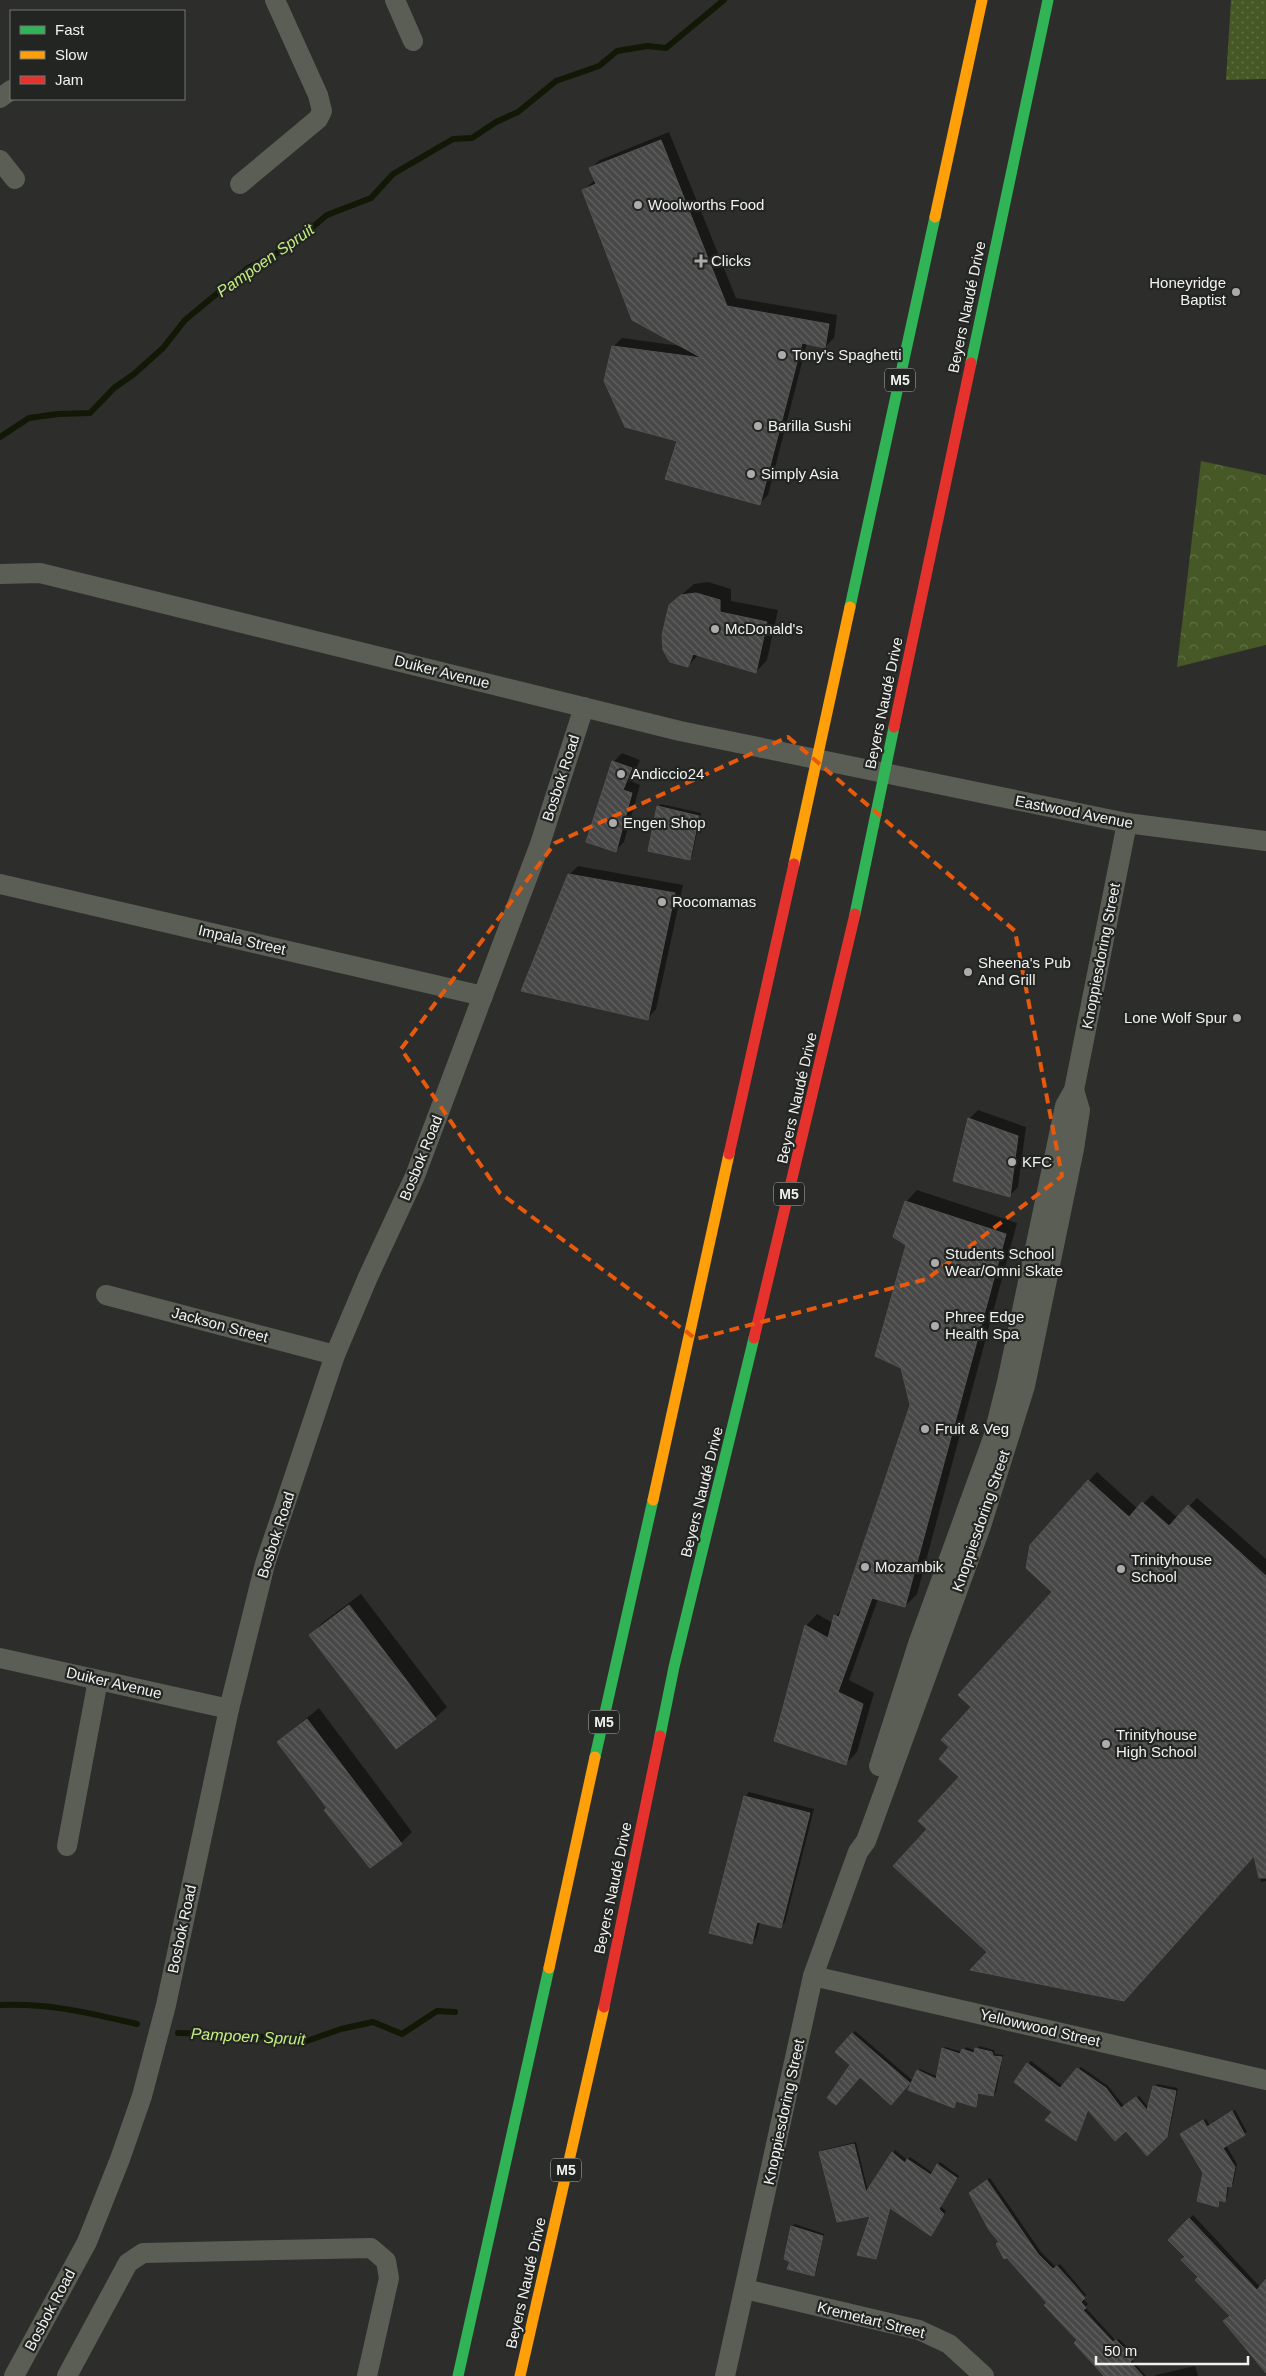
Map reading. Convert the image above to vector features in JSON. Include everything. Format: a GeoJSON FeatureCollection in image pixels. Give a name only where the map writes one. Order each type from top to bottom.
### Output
{"type":"FeatureCollection","features":[{"type":"Feature","properties":{"kind":"main road","name":"M5"},"geometry":{"type":"LineString","coordinates":[[458,2376],[818,760],[982,0]]}},
{"type":"Feature","properties":{"kind":"main road","name":"Beyers Naudé Drive"},"geometry":{"type":"LineString","coordinates":[[520,2376],[613,1965],[674,1668],[844,964],[1048,0]]}},
{"type":"Feature","properties":{"kind":"street"},"geometry":{"type":"LineString","coordinates":[[240,184],[318,119],[322,111],[318,95],[276,0]]}},
{"type":"Feature","properties":{"kind":"street"},"geometry":{"type":"LineString","coordinates":[[395,0],[413,41]]}},
{"type":"Feature","properties":{"kind":"street"},"geometry":{"type":"LineString","coordinates":[[0,160],[15,179]]}},
{"type":"Feature","properties":{"kind":"street","name":"Duiker Avenue"},"geometry":{"type":"LineString","coordinates":[[0,574],[40,573],[680,731],[884,774]]}},
{"type":"Feature","properties":{"kind":"street","name":"Bosbok Road"},"geometry":{"type":"LineString","coordinates":[[14,2376],[87,2242],[120,2160],[142,2096],[166,2005],[229,1709],[265,1564],[335,1355],[415,1176],[540,844],[584,707]]}},
{"type":"Feature","properties":{"kind":"street","name":"Eastwood Avenue"},"geometry":{"type":"LineString","coordinates":[[884,774],[1127,823],[1266,841]]}},
{"type":"Feature","properties":{"kind":"street","name":"Knoppiesdoring Street"},"geometry":{"type":"LineString","coordinates":[[725,2376],[813,1976],[858,1852],[866,1842],[981,1526],[1025,1386],[1074,1148],[1080,1110],[1074,1090],[1127,823]]}},
{"type":"Feature","properties":{"kind":"street","name":"Impala Street"},"geometry":{"type":"LineString","coordinates":[[0,884],[484,996]]}},
{"type":"Feature","properties":{"kind":"street","name":"Jackson Street"},"geometry":{"type":"LineString","coordinates":[[106,1295],[335,1355]]}},
{"type":"Feature","properties":{"kind":"street","name":"Duiker Avenue"},"geometry":{"type":"LineString","coordinates":[[0,1658],[229,1709]]}},
{"type":"Feature","properties":{"kind":"street"},"geometry":{"type":"LineString","coordinates":[[67,1846],[98,1680]]}},
{"type":"Feature","properties":{"kind":"street","name":"Yellowwood Street"},"geometry":{"type":"LineString","coordinates":[[813,1976],[1266,2080]]}},
{"type":"Feature","properties":{"kind":"street"},"geometry":{"type":"LineString","coordinates":[[67,2376],[128,2264],[143,2252],[371,2248],[386,2261],[389,2278],[367,2376]]}},
{"type":"Feature","properties":{"kind":"street","name":"Kremetart Street"},"geometry":{"type":"LineString","coordinates":[[744,2289],[919,2330],[949,2344],[984,2376]]}},
{"type":"Feature","properties":{"kind":"highlighted area"},"geometry":{"type":"Polygon","coordinates":[[[788,737],[1015,931],[1062,1176],[927,1279],[696,1339],[500,1193],[401,1049],[555,843],[788,737]]]}},
{"type":"Feature","properties":{"kind":"green space"},"geometry":{"type":"Polygon","coordinates":[[[1231,0],[1266,0],[1266,79],[1226,80],[1231,0]]]}},
{"type":"Feature","properties":{"kind":"green space"},"geometry":{"type":"Polygon","coordinates":[[[1201,461],[1266,475],[1266,645],[1177,667],[1201,461]]]}},
{"type":"Feature","properties":{"kind":"building"},"geometry":{"type":"Polygon","coordinates":[[[661,140],[727,306],[829,324],[825,348],[802,343],[760,505],[665,479],[677,441],[625,427],[604,381],[612,346],[702,358],[632,320],[582,190],[596,184],[589,168],[661,140]]]}},
{"type":"Feature","properties":{"kind":"building","name":"McDonald's"},"geometry":{"type":"Polygon","coordinates":[[[696,593],[720,600],[720,612],[767,622],[756,673],[693,654],[688,667],[670,662],[663,650],[662,635],[669,605],[681,595],[696,593]]]}},
{"type":"Feature","properties":{"kind":"building"},"geometry":{"type":"Polygon","coordinates":[[[612,761],[632,768],[623,790],[632,793],[616,852],[586,842],[612,761]]]}},
{"type":"Feature","properties":{"kind":"building"},"geometry":{"type":"Polygon","coordinates":[[[657,806],[699,816],[690,860],[648,851],[657,806]]]}},
{"type":"Feature","properties":{"kind":"building"},"geometry":{"type":"Polygon","coordinates":[[[568,874],[675,893],[648,1020],[521,991],[568,874]]]}},
{"type":"Feature","properties":{"kind":"building"},"geometry":{"type":"Polygon","coordinates":[[[968,1118],[1018,1136],[1010,1197],[953,1181],[968,1118]]]}},
{"type":"Feature","properties":{"kind":"building"},"geometry":{"type":"Polygon","coordinates":[[[905,1201],[1006,1234],[905,1607],[872,1598],[838,1692],[863,1704],[846,1765],[774,1741],[805,1625],[828,1638],[834,1615],[839,1617],[910,1405],[901,1368],[875,1356],[906,1245],[893,1237],[905,1201]]]}},
{"type":"Feature","properties":{"kind":"building","name":"Trinityhouse High School"},"geometry":{"type":"Polygon","coordinates":[[[1088,1480],[1129,1517],[1142,1502],[1169,1526],[1188,1505],[1266,1576],[1266,1878],[1259,1878],[1254,1856],[1124,2001],[970,1970],[987,1952],[893,1866],[927,1829],[918,1821],[959,1777],[939,1759],[949,1747],[941,1740],[971,1707],[958,1695],[1052,1592],[1026,1568],[1030,1545],[1088,1480]]]}},
{"type":"Feature","properties":{"kind":"building"},"geometry":{"type":"Polygon","coordinates":[[[349,1605],[436,1719],[396,1749],[309,1635],[349,1605]]]}},
{"type":"Feature","properties":{"kind":"building"},"geometry":{"type":"Polygon","coordinates":[[[307,1719],[402,1844],[370,1868],[324,1810],[327,1808],[277,1742],[307,1719]]]}},
{"type":"Feature","properties":{"kind":"building"},"geometry":{"type":"Polygon","coordinates":[[[744,1796],[810,1813],[781,1928],[757,1922],[752,1944],[709,1933],[744,1796]]]}},
{"type":"Feature","properties":{"kind":"building"},"geometry":{"type":"Polygon","coordinates":[[[852,2033],[910,2083],[891,2105],[860,2077],[836,2105],[827,2098],[850,2065],[835,2052],[852,2033]]]}},
{"type":"Feature","properties":{"kind":"building"},"geometry":{"type":"Polygon","coordinates":[[[942,2048],[960,2054],[962,2049],[974,2053],[975,2048],[992,2052],[993,2056],[1002,2057],[993,2096],[978,2093],[976,2107],[956,2101],[954,2108],[908,2090],[917,2070],[936,2079],[942,2048]]]}},
{"type":"Feature","properties":{"kind":"building"},"geometry":{"type":"Polygon","coordinates":[[[1027,2063],[1060,2088],[1077,2068],[1106,2088],[1121,2108],[1136,2097],[1147,2110],[1153,2086],[1176,2091],[1167,2137],[1147,2156],[1126,2131],[1115,2141],[1088,2110],[1076,2141],[1045,2120],[1052,2112],[1014,2082],[1027,2063]]]}},
{"type":"Feature","properties":{"kind":"building"},"geometry":{"type":"Polygon","coordinates":[[[1232,2111],[1245,2135],[1223,2148],[1235,2167],[1231,2187],[1227,2186],[1225,2202],[1219,2200],[1218,2207],[1197,2201],[1203,2173],[1180,2134],[1203,2120],[1207,2127],[1232,2111]]]}},
{"type":"Feature","properties":{"kind":"building"},"geometry":{"type":"Polygon","coordinates":[[[854,2144],[866,2192],[892,2152],[905,2163],[907,2159],[931,2175],[937,2164],[957,2178],[939,2209],[944,2214],[931,2236],[890,2208],[876,2259],[857,2255],[870,2216],[837,2222],[819,2152],[854,2144]]]}},
{"type":"Feature","properties":{"kind":"building"},"geometry":{"type":"Polygon","coordinates":[[[987,2180],[1038,2254],[1053,2269],[1057,2266],[1075,2286],[1085,2298],[1081,2302],[1086,2308],[1083,2310],[1113,2342],[1116,2340],[1134,2358],[1130,2362],[1143,2376],[1104,2376],[1074,2343],[1077,2340],[1044,2305],[1047,2303],[1007,2258],[1004,2259],[996,2244],[999,2242],[989,2230],[969,2193],[987,2180]]]}},
{"type":"Feature","properties":{"kind":"building"},"geometry":{"type":"Polygon","coordinates":[[[1189,2218],[1257,2290],[1266,2279],[1266,2373],[1223,2321],[1230,2316],[1195,2280],[1198,2277],[1181,2260],[1185,2257],[1168,2240],[1189,2218]]]}},
{"type":"Feature","properties":{"kind":"building"},"geometry":{"type":"Polygon","coordinates":[[[791,2226],[823,2236],[814,2276],[787,2269],[790,2262],[784,2259],[791,2226]]]}},
{"type":"Feature","properties":{"kind":"waterway","name":"Pampoen Spruit"},"geometry":{"type":"LineString","coordinates":[[0,437],[29,418],[58,414],[90,413],[114,388],[134,374],[163,348],[185,320],[248,268],[289,247],[327,215],[371,198],[393,174],[453,139],[472,138],[496,122],[518,112],[556,81],[599,66],[617,51],[647,46],[666,48],[724,0]]}},
{"type":"Feature","properties":{"kind":"waterway","name":"Pampoen Spruit"},"geometry":{"type":"LineString","coordinates":[[0,2005],[53,2007],[137,2024]]}},
{"type":"Feature","properties":{"kind":"waterway","name":"Pampoen Spruit"},"geometry":{"type":"LineString","coordinates":[[178,2033],[248,2035],[304,2042],[341,2029],[373,2022],[402,2034],[437,2011],[455,2012]]}},
{"type":"Feature","properties":{"kind":"traffic: fast"},"geometry":{"type":"LineString","coordinates":[[971,363],[1048,0]]}},
{"type":"Feature","properties":{"kind":"traffic: fast"},"geometry":{"type":"LineString","coordinates":[[850,607],[935,217]]}},
{"type":"Feature","properties":{"kind":"traffic: fast"},"geometry":{"type":"LineString","coordinates":[[855,914],[894,727]]}},
{"type":"Feature","properties":{"kind":"traffic: fast"},"geometry":{"type":"LineString","coordinates":[[660,1736],[674,1667],[754,1338]]}},
{"type":"Feature","properties":{"kind":"traffic: fast"},"geometry":{"type":"LineString","coordinates":[[595,1757],[653,1500]]}},
{"type":"Feature","properties":{"kind":"traffic: fast"},"geometry":{"type":"LineString","coordinates":[[458,2376],[549,1968]]}},
{"type":"Feature","properties":{"kind":"traffic: slow"},"geometry":{"type":"LineString","coordinates":[[935,217],[982,0]]}},
{"type":"Feature","properties":{"kind":"traffic: slow"},"geometry":{"type":"LineString","coordinates":[[794,864],[850,607]]}},
{"type":"Feature","properties":{"kind":"traffic: slow"},"geometry":{"type":"LineString","coordinates":[[653,1500],[729,1154]]}},
{"type":"Feature","properties":{"kind":"traffic: slow"},"geometry":{"type":"LineString","coordinates":[[549,1968],[595,1757]]}},
{"type":"Feature","properties":{"kind":"traffic: slow"},"geometry":{"type":"LineString","coordinates":[[520,2376],[604,2007]]}},
{"type":"Feature","properties":{"kind":"traffic: jam"},"geometry":{"type":"LineString","coordinates":[[894,727],[971,363]]}},
{"type":"Feature","properties":{"kind":"traffic: jam"},"geometry":{"type":"LineString","coordinates":[[729,1154],[794,864]]}},
{"type":"Feature","properties":{"kind":"traffic: jam"},"geometry":{"type":"LineString","coordinates":[[754,1338],[855,914]]}},
{"type":"Feature","properties":{"kind":"traffic: jam"},"geometry":{"type":"LineString","coordinates":[[604,2007],[660,1736]]}},
{"type":"Feature","properties":{"kind":"place","name":"Woolworths Food"},"geometry":{"type":"Point","coordinates":[638,205]}},
{"type":"Feature","properties":{"kind":"place","name":"Clicks"},"geometry":{"type":"Point","coordinates":[701,261]}},
{"type":"Feature","properties":{"kind":"place","name":"Honeyridge Baptist"},"geometry":{"type":"Point","coordinates":[1236,292]}},
{"type":"Feature","properties":{"kind":"place","name":"Tony's Spaghetti"},"geometry":{"type":"Point","coordinates":[782,355]}},
{"type":"Feature","properties":{"kind":"place","name":"Barilla Sushi"},"geometry":{"type":"Point","coordinates":[758,426]}},
{"type":"Feature","properties":{"kind":"place","name":"Simply Asia"},"geometry":{"type":"Point","coordinates":[751,474]}},
{"type":"Feature","properties":{"kind":"place","name":"McDonald's"},"geometry":{"type":"Point","coordinates":[715,629]}},
{"type":"Feature","properties":{"kind":"place","name":"Andiccio24"},"geometry":{"type":"Point","coordinates":[621,774]}},
{"type":"Feature","properties":{"kind":"place","name":"Engen Shop"},"geometry":{"type":"Point","coordinates":[613,823]}},
{"type":"Feature","properties":{"kind":"place","name":"Rocomamas"},"geometry":{"type":"Point","coordinates":[662,902]}},
{"type":"Feature","properties":{"kind":"place","name":"Sheena's Pub And Grill"},"geometry":{"type":"Point","coordinates":[968,972]}},
{"type":"Feature","properties":{"kind":"place","name":"Lone Wolf Spur"},"geometry":{"type":"Point","coordinates":[1237,1018]}},
{"type":"Feature","properties":{"kind":"place","name":"KFC"},"geometry":{"type":"Point","coordinates":[1012,1162]}},
{"type":"Feature","properties":{"kind":"place","name":"Students School Wear/Omni Skate"},"geometry":{"type":"Point","coordinates":[935,1263]}},
{"type":"Feature","properties":{"kind":"place","name":"Phree Edge Health Spa"},"geometry":{"type":"Point","coordinates":[935,1326]}},
{"type":"Feature","properties":{"kind":"place","name":"Fruit & Veg"},"geometry":{"type":"Point","coordinates":[925,1429]}},
{"type":"Feature","properties":{"kind":"place","name":"Mozambik"},"geometry":{"type":"Point","coordinates":[865,1567]}},
{"type":"Feature","properties":{"kind":"place","name":"Trinityhouse School"},"geometry":{"type":"Point","coordinates":[1121,1569]}},
{"type":"Feature","properties":{"kind":"place","name":"Trinityhouse High School"},"geometry":{"type":"Point","coordinates":[1106,1744]}}]}
